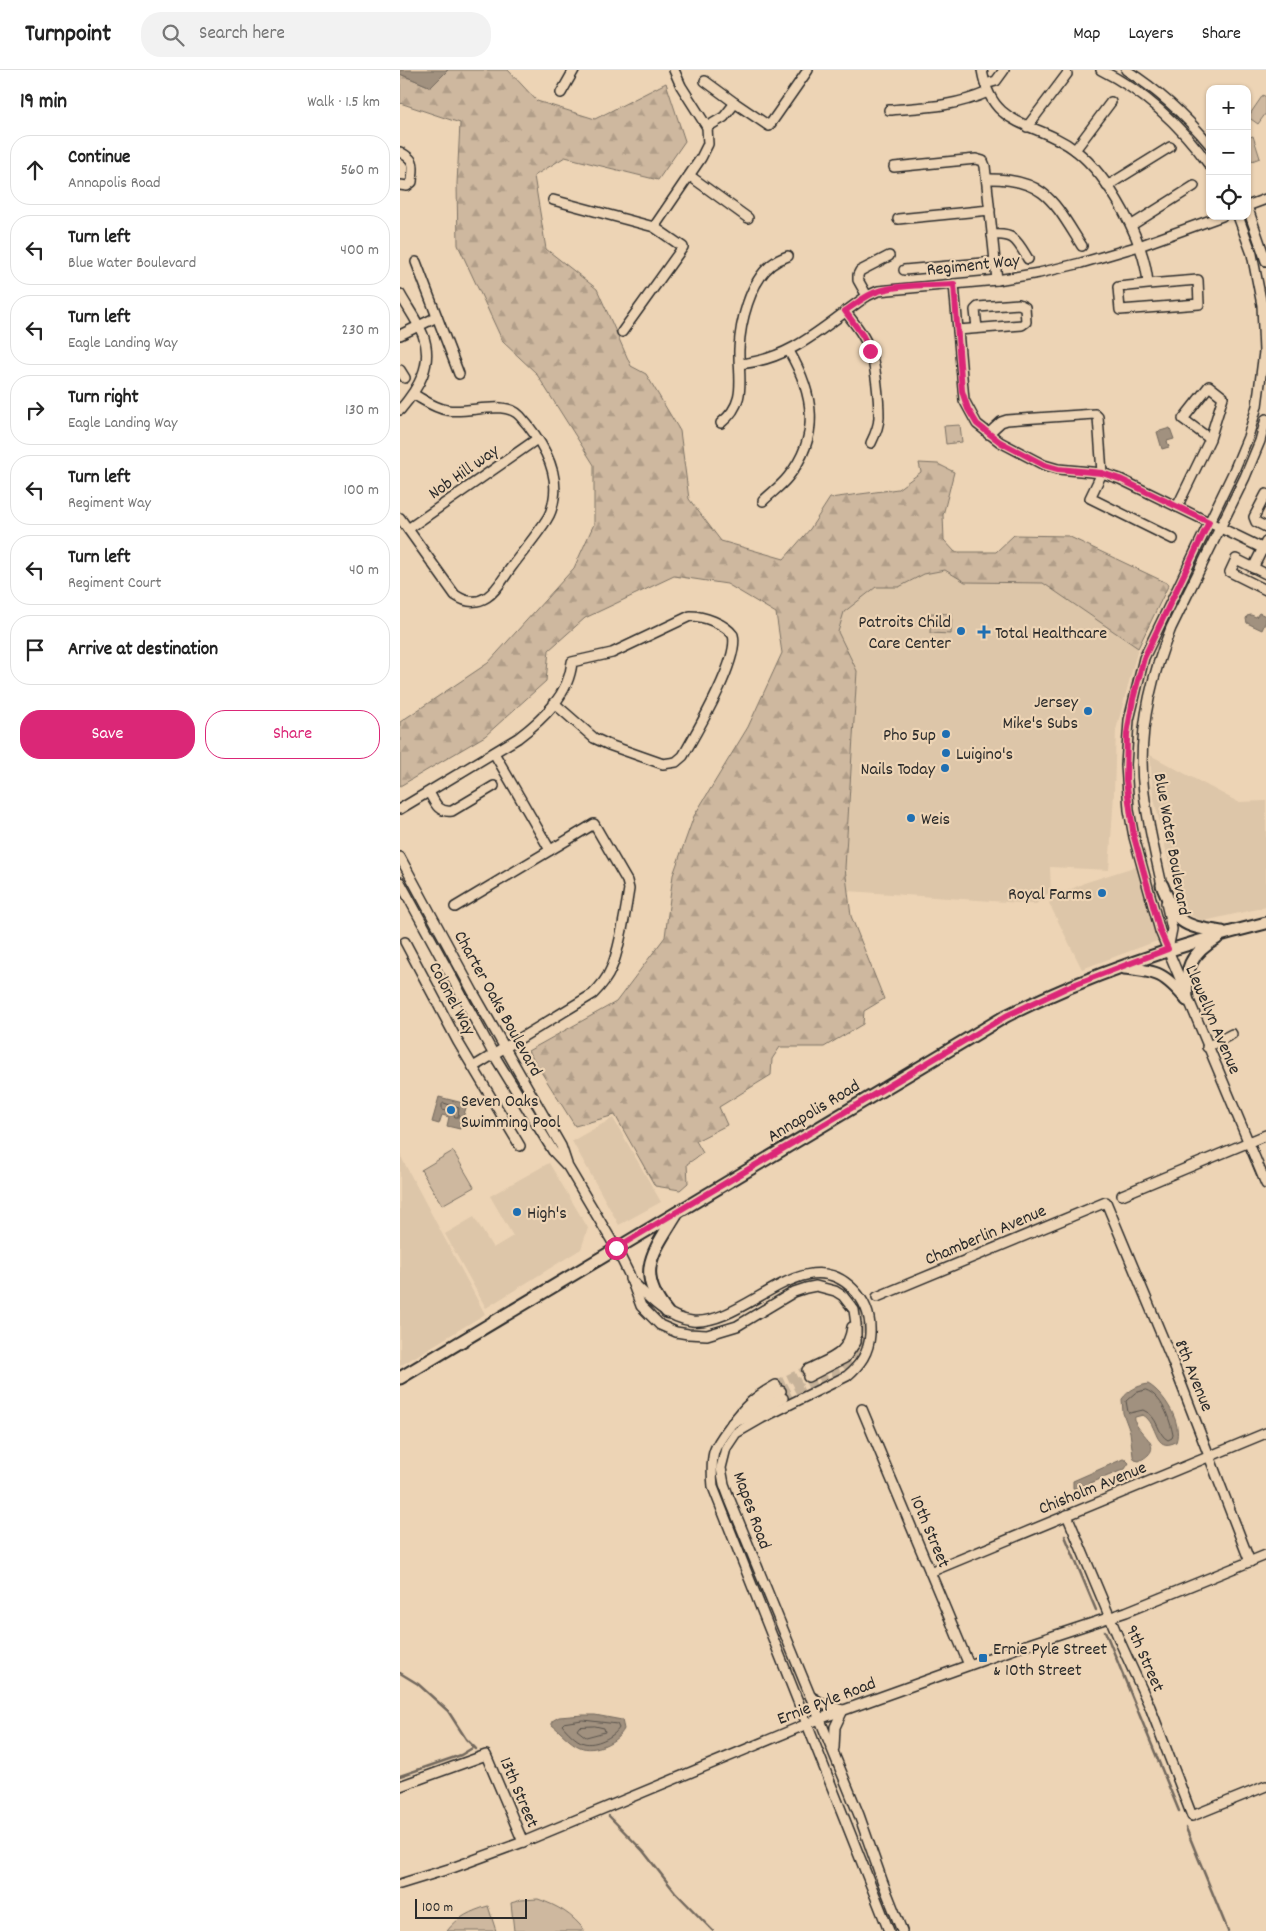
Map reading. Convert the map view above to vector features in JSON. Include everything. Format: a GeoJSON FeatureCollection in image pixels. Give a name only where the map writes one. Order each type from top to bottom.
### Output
{"type":"FeatureCollection","features":[{"type":"Feature","properties":{"kind":"main road"},"geometry":{"type":"LineString","coordinates":[[1162,885],[1180,921],[1194,928],[1226,933]]}},
{"type":"Feature","properties":{"kind":"main road","name":"Annapolis Road"},"geometry":{"type":"LineString","coordinates":[[400,1378],[984,1028],[1043,998],[1119,967],[1168,949],[1266,923]]}},
{"type":"Feature","properties":{"kind":"main road"},"geometry":{"type":"LineString","coordinates":[[1187,1000],[1187,970],[1191,961],[1198,952],[1226,933]]}},
{"type":"Feature","properties":{"kind":"main road"},"geometry":{"type":"LineString","coordinates":[[1119,967],[1145,969],[1164,976],[1176,986],[1187,1000]]}},
{"type":"Feature","properties":{"kind":"main road"},"geometry":{"type":"LineString","coordinates":[[667,1312],[656,1298],[651,1284],[650,1264],[655,1249],[679,1210]]}},
{"type":"Feature","properties":{"kind":"street"},"geometry":{"type":"LineString","coordinates":[[561,93],[574,70]]}},
{"type":"Feature","properties":{"kind":"street"},"geometry":{"type":"LineString","coordinates":[[654,227],[706,152],[708,144],[707,127],[674,70]]}},
{"type":"Feature","properties":{"kind":"street"},"geometry":{"type":"LineString","coordinates":[[705,81],[769,126],[808,70]]}},
{"type":"Feature","properties":{"kind":"street"},"geometry":{"type":"LineString","coordinates":[[982,70],[987,88],[1002,112],[1015,122],[1056,137],[1076,150],[1094,168],[1132,225],[1146,267],[1148,284]]}},
{"type":"Feature","properties":{"kind":"street"},"geometry":{"type":"LineString","coordinates":[[889,110],[952,105],[965,102],[996,81],[1004,70]]}},
{"type":"Feature","properties":{"kind":"street"},"geometry":{"type":"LineString","coordinates":[[1101,70],[1132,89],[1171,120],[1206,161]]}},
{"type":"Feature","properties":{"kind":"street"},"geometry":{"type":"LineString","coordinates":[[1126,70],[1180,112],[1206,141]]}},
{"type":"Feature","properties":{"kind":"street"},"geometry":{"type":"LineString","coordinates":[[1027,127],[1067,74]]}},
{"type":"Feature","properties":{"kind":"street"},"geometry":{"type":"LineString","coordinates":[[1076,150],[1111,102]]}},
{"type":"Feature","properties":{"kind":"street"},"geometry":{"type":"LineString","coordinates":[[707,127],[724,117],[735,103]]}},
{"type":"Feature","properties":{"kind":"street"},"geometry":{"type":"LineString","coordinates":[[1107,186],[1170,147]]}},
{"type":"Feature","properties":{"kind":"street"},"geometry":{"type":"LineString","coordinates":[[400,152],[410,157],[413,162],[412,182],[407,186],[400,186]]}},
{"type":"Feature","properties":{"kind":"street"},"geometry":{"type":"LineString","coordinates":[[894,166],[976,159],[982,161],[985,166],[987,179],[996,280]]}},
{"type":"Feature","properties":{"kind":"street"},"geometry":{"type":"LineString","coordinates":[[690,176],[748,218]]}},
{"type":"Feature","properties":{"kind":"street"},"geometry":{"type":"LineString","coordinates":[[987,179],[1020,181],[1035,187],[1045,194],[1060,212],[1082,246]]}},
{"type":"Feature","properties":{"kind":"street"},"geometry":{"type":"LineString","coordinates":[[1132,225],[1194,186]]}},
{"type":"Feature","properties":{"kind":"street"},"geometry":{"type":"LineString","coordinates":[[1251,205],[1266,199]]}},
{"type":"Feature","properties":{"kind":"street"},"geometry":{"type":"LineString","coordinates":[[553,200],[654,227],[683,247],[622,332]]}},
{"type":"Feature","properties":{"kind":"street"},"geometry":{"type":"LineString","coordinates":[[898,219],[990,210]]}},
{"type":"Feature","properties":{"kind":"street"},"geometry":{"type":"LineString","coordinates":[[1251,218],[1266,261]]}},
{"type":"Feature","properties":{"kind":"street","name":"Regiment Way"},"geometry":{"type":"LineString","coordinates":[[740,364],[767,360],[790,351],[867,296],[878,291],[890,288],[996,280],[1040,273],[1139,246],[1211,220]]}},
{"type":"Feature","properties":{"kind":"street","name":"Blue Water Boulevard"},"geometry":{"type":"LineString","coordinates":[[1168,949],[1160,931],[1132,828],[1126,780],[1127,734],[1133,699],[1144,658],[1233,473],[1248,438],[1257,406],[1263,370],[1264,329],[1258,280],[1252,254],[1239,220]]}},
{"type":"Feature","properties":{"kind":"street"},"geometry":{"type":"LineString","coordinates":[[992,235],[1004,234],[1014,237],[1028,259]]}},
{"type":"Feature","properties":{"kind":"street"},"geometry":{"type":"LineString","coordinates":[[721,422],[730,416],[738,400],[741,331],[750,296],[770,265],[788,256]]}},
{"type":"Feature","properties":{"kind":"street"},"geometry":{"type":"LineString","coordinates":[[867,296],[858,280],[860,271],[889,256]]}},
{"type":"Feature","properties":{"kind":"street"},"geometry":{"type":"LineString","coordinates":[[416,262],[459,374]]}},
{"type":"Feature","properties":{"kind":"street"},"geometry":{"type":"LineString","coordinates":[[904,270],[994,262]]}},
{"type":"Feature","properties":{"kind":"street"},"geometry":{"type":"LineString","coordinates":[[1198,280],[1200,304],[1120,310],[1118,287],[1148,284],[1198,280]]}},
{"type":"Feature","properties":{"kind":"street"},"geometry":{"type":"LineString","coordinates":[[954,284],[964,400],[972,417],[988,434],[1018,451],[1058,469],[1102,473],[1120,479],[1220,528],[1265,547],[1253,568]]}},
{"type":"Feature","properties":{"kind":"street"},"geometry":{"type":"LineString","coordinates":[[400,294],[418,325],[426,346],[426,358],[421,382],[400,410]]}},
{"type":"Feature","properties":{"kind":"street"},"geometry":{"type":"LineString","coordinates":[[958,330],[1022,324],[1026,322],[1025,307],[1019,304],[978,307],[975,310],[976,328]]}},
{"type":"Feature","properties":{"kind":"street"},"geometry":{"type":"LineString","coordinates":[[845,311],[863,336],[874,366],[879,417],[871,443]]}},
{"type":"Feature","properties":{"kind":"street"},"geometry":{"type":"LineString","coordinates":[[400,335],[437,317]]}},
{"type":"Feature","properties":{"kind":"street"},"geometry":{"type":"LineString","coordinates":[[763,501],[787,479],[800,460],[808,440],[811,410],[808,391],[802,373],[790,351]]}},
{"type":"Feature","properties":{"kind":"street"},"geometry":{"type":"LineString","coordinates":[[1177,507],[1210,439],[1223,397],[1209,386],[1183,419],[1210,439]]}},
{"type":"Feature","properties":{"kind":"street"},"geometry":{"type":"LineString","coordinates":[[400,518],[455,595],[465,601],[472,602],[487,598],[493,592],[552,509],[554,498],[554,473],[550,461],[520,416],[512,410],[503,407],[460,411],[447,410],[434,406],[413,394]]}},
{"type":"Feature","properties":{"kind":"street"},"geometry":{"type":"LineString","coordinates":[[988,434],[997,425],[1006,420],[1095,414],[1098,417],[1102,473],[1090,498],[1173,539]]}},
{"type":"Feature","properties":{"kind":"street","name":"Blue Water Boulevard"},"geometry":{"type":"LineString","coordinates":[[1168,949],[1172,929],[1144,791],[1142,751],[1145,724],[1161,652],[1253,458],[1266,419]]}},
{"type":"Feature","properties":{"kind":"street","name":"Nob Hill way"},"geometry":{"type":"LineString","coordinates":[[408,529],[537,439]]}},
{"type":"Feature","properties":{"kind":"street"},"geometry":{"type":"LineString","coordinates":[[1266,494],[1254,517],[1256,522],[1266,527]]}},
{"type":"Feature","properties":{"kind":"street"},"geometry":{"type":"LineString","coordinates":[[1266,574],[1236,559],[1230,572],[1266,590]]}},
{"type":"Feature","properties":{"kind":"street"},"geometry":{"type":"LineString","coordinates":[[400,809],[494,754],[534,726],[568,684],[572,662],[612,653],[690,616],[697,616],[725,627],[733,635],[735,641],[734,649],[712,703],[683,756],[676,762],[663,764],[594,738],[554,703]]}},
{"type":"Feature","properties":{"kind":"street"},"geometry":{"type":"LineString","coordinates":[[494,754],[550,850]]}},
{"type":"Feature","properties":{"kind":"street"},"geometry":{"type":"LineString","coordinates":[[429,792],[439,808],[444,812],[452,811],[494,786]]}},
{"type":"Feature","properties":{"kind":"street"},"geometry":{"type":"LineString","coordinates":[[455,907],[594,824],[627,881],[628,897],[614,962],[606,978],[593,994],[473,1067]]}},
{"type":"Feature","properties":{"kind":"street","name":"Charter Oaks Boulevard"},"geometry":{"type":"LineString","coordinates":[[400,857],[504,1048],[561,1146],[568,1167],[616,1248]]}},
{"type":"Feature","properties":{"kind":"street","name":"Charter Oaks Boulevard"},"geometry":{"type":"LineString","coordinates":[[400,882],[494,1055],[553,1151],[568,1167]]}},
{"type":"Feature","properties":{"kind":"street","name":"Colonel Way"},"geometry":{"type":"LineString","coordinates":[[405,942],[473,1067],[520,1146]]}},
{"type":"Feature","properties":{"kind":"street","name":"Llewellyn Avenue"},"geometry":{"type":"LineString","coordinates":[[1168,949],[1187,1000],[1266,1184]]}},
{"type":"Feature","properties":{"kind":"street"},"geometry":{"type":"LineString","coordinates":[[1207,1047],[1232,1034]]}},
{"type":"Feature","properties":{"kind":"street"},"geometry":{"type":"LineString","coordinates":[[1122,1195],[1266,1135]]}},
{"type":"Feature","properties":{"kind":"street","name":"Chamberlin Avenue"},"geometry":{"type":"LineString","coordinates":[[877,1297],[1106,1202]]}},
{"type":"Feature","properties":{"kind":"street","name":"8th Avenue"},"geometry":{"type":"LineString","coordinates":[[1106,1202],[1210,1456],[1250,1562]]}},
{"type":"Feature","properties":{"kind":"street","name":"Mapes Road"},"geometry":{"type":"LineString","coordinates":[[616,1248],[629,1274],[641,1306],[660,1325],[688,1334],[707,1335],[737,1326],[794,1292],[806,1288],[816,1286],[835,1291],[843,1296],[854,1310],[850,1317],[852,1329],[848,1344],[842,1352],[808,1374]]}},
{"type":"Feature","properties":{"kind":"street","name":"Mapes Road"},"geometry":{"type":"LineString","coordinates":[[630,1279],[652,1301],[667,1312],[692,1320],[714,1319],[792,1279],[814,1274],[823,1274],[848,1284],[862,1300],[868,1312],[870,1341],[866,1354],[857,1367],[847,1376],[736,1433],[726,1448],[721,1468],[730,1500],[860,1815],[883,1883],[902,1931]]}},
{"type":"Feature","properties":{"kind":"street","name":"Mapes Road"},"geometry":{"type":"LineString","coordinates":[[732,1423],[746,1418],[780,1392],[759,1395],[748,1404],[732,1423],[722,1436],[714,1452],[711,1471],[714,1487],[889,1931]]}},
{"type":"Feature","properties":{"kind":"street","name":"10th Street"},"geometry":{"type":"LineString","coordinates":[[862,1409],[969,1665]]}},
{"type":"Feature","properties":{"kind":"street","name":"Chisholm Avenue"},"geometry":{"type":"LineString","coordinates":[[930,1572],[1266,1433]]}},
{"type":"Feature","properties":{"kind":"street","name":"9th Street"},"geometry":{"type":"LineString","coordinates":[[1068,1515],[1110,1618],[1150,1707],[1192,1816],[1266,1786]]}},
{"type":"Feature","properties":{"kind":"street","name":"Ernie Pyle Road"},"geometry":{"type":"LineString","coordinates":[[400,1884],[461,1865],[523,1842],[819,1718],[1110,1618],[1266,1555]]}},
{"type":"Feature","properties":{"kind":"street"},"geometry":{"type":"LineString","coordinates":[[810,1696],[825,1705],[843,1710],[835,1727],[834,1753]]}},
{"type":"Feature","properties":{"kind":"street","name":"13th Street"},"geometry":{"type":"LineString","coordinates":[[400,1786],[486,1755],[523,1842]]}},
{"type":"Feature","properties":{"kind":"shaded area"},"geometry":{"type":"Polygon","coordinates":[[[945,570],[965,582],[1043,583],[1138,648],[1116,730],[1109,870],[1050,867],[1051,891],[1036,904],[848,891],[845,868],[857,671],[838,632],[844,612],[876,587],[899,587],[924,574],[945,570]]]}},
{"type":"Feature","properties":{"kind":"shaded area"},"geometry":{"type":"Polygon","coordinates":[[[1150,755],[1238,802],[1266,801],[1266,907],[1204,921],[1180,911],[1153,794],[1150,755]]]}},
{"type":"Feature","properties":{"kind":"shaded area"},"geometry":{"type":"Polygon","coordinates":[[[1137,866],[1157,941],[1082,969],[1049,903],[1057,896],[1084,883],[1137,866]]]}},
{"type":"Feature","properties":{"kind":"shaded area"},"geometry":{"type":"Polygon","coordinates":[[[613,1118],[661,1202],[619,1225],[572,1141],[613,1118]]]}},
{"type":"Feature","properties":{"kind":"shaded area"},"geometry":{"type":"Polygon","coordinates":[[[400,1155],[485,1314],[400,1366],[400,1155]]]}},
{"type":"Feature","properties":{"kind":"shaded area"},"geometry":{"type":"Polygon","coordinates":[[[549,1163],[588,1228],[581,1249],[486,1308],[445,1234],[474,1217],[493,1248],[513,1236],[490,1196],[549,1163]]]}},
{"type":"Feature","properties":{"kind":"green space"},"geometry":{"type":"Polygon","coordinates":[[[448,70],[508,70],[537,101],[595,119],[666,83],[685,141],[658,180],[565,157],[534,176],[546,249],[597,289],[631,366],[646,374],[680,431],[689,499],[721,541],[784,559],[810,529],[830,498],[898,489],[921,472],[919,463],[938,464],[954,472],[943,515],[944,540],[955,552],[996,552],[1014,535],[1068,536],[1169,584],[1138,648],[1043,583],[965,582],[945,570],[924,574],[899,587],[876,587],[844,612],[838,632],[857,671],[845,868],[851,916],[884,999],[864,1011],[863,1024],[824,1047],[780,1047],[772,1059],[771,1075],[719,1107],[727,1125],[696,1141],[703,1153],[687,1164],[688,1183],[680,1190],[655,1186],[615,1115],[575,1126],[528,1051],[616,1002],[665,937],[673,875],[694,816],[748,727],[782,653],[776,613],[727,584],[674,576],[585,618],[549,650],[546,681],[485,736],[400,786],[400,722],[488,663],[574,568],[594,524],[594,465],[536,373],[503,342],[458,245],[457,184],[460,123],[400,103],[400,74],[431,87],[448,70]]]}},
{"type":"Feature","properties":{"kind":"green space"},"geometry":{"type":"Polygon","coordinates":[[[1263,95],[1266,97],[1266,113],[1258,124],[1251,119],[1251,113],[1263,95]]]}},
{"type":"Feature","properties":{"kind":"green space"},"geometry":{"type":"Polygon","coordinates":[[[1253,136],[1260,158],[1252,161],[1251,158],[1251,137],[1253,136]]]}},
{"type":"Feature","properties":{"kind":"green space"},"geometry":{"type":"Polygon","coordinates":[[[960,425],[962,442],[946,444],[944,426],[960,425]]]}},
{"type":"Feature","properties":{"kind":"green space"},"geometry":{"type":"Polygon","coordinates":[[[931,613],[952,614],[951,634],[930,633],[931,613]]]}},
{"type":"Feature","properties":{"kind":"green space"},"geometry":{"type":"Polygon","coordinates":[[[453,1151],[474,1187],[442,1205],[421,1170],[453,1151]]]}},
{"type":"Feature","properties":{"kind":"green space"},"geometry":{"type":"Polygon","coordinates":[[[538,1899],[564,1911],[585,1931],[514,1931],[511,1903],[521,1900],[538,1899]]]}},
{"type":"Feature","properties":{"kind":"green space"},"geometry":{"type":"Polygon","coordinates":[[[488,1906],[496,1931],[447,1931],[465,1915],[488,1906]]]}},
{"type":"Feature","properties":{"kind":"water"},"geometry":{"type":"Polygon","coordinates":[[[400,70],[448,70],[431,87],[400,74],[400,70]]]}},
{"type":"Feature","properties":{"kind":"water"},"geometry":{"type":"Polygon","coordinates":[[[1170,428],[1174,439],[1167,441],[1169,447],[1162,449],[1157,432],[1170,428]]]}},
{"type":"Feature","properties":{"kind":"water"},"geometry":{"type":"Polygon","coordinates":[[[1259,613],[1266,616],[1262,630],[1247,623],[1246,619],[1247,616],[1251,615],[1256,617],[1259,613]]]}},
{"type":"Feature","properties":{"kind":"water","name":"Seven Oaks Swimming Pool"},"geometry":{"type":"Polygon","coordinates":[[[439,1097],[467,1104],[460,1129],[447,1126],[449,1117],[442,1115],[439,1124],[432,1122],[439,1097]]]}},
{"type":"Feature","properties":{"kind":"water"},"geometry":{"type":"Polygon","coordinates":[[[1148,1384],[1160,1394],[1171,1409],[1177,1426],[1177,1434],[1176,1442],[1163,1444],[1148,1419],[1143,1415],[1135,1417],[1136,1423],[1151,1444],[1151,1450],[1148,1455],[1139,1461],[1135,1460],[1133,1456],[1130,1432],[1123,1413],[1122,1399],[1127,1393],[1148,1384]]]}},
{"type":"Feature","properties":{"kind":"water"},"geometry":{"type":"Polygon","coordinates":[[[1123,1459],[1129,1463],[1125,1469],[1076,1489],[1073,1488],[1073,1481],[1123,1459]]]}},
{"type":"Feature","properties":{"kind":"water"},"geometry":{"type":"Polygon","coordinates":[[[595,1715],[622,1720],[624,1729],[611,1742],[592,1749],[580,1747],[573,1743],[552,1725],[552,1721],[559,1717],[595,1715]]]}},
{"type":"Feature","properties":{"kind":"waterway"},"geometry":{"type":"LineString","coordinates":[[1065,1536],[1096,1610]]}},
{"type":"Feature","properties":{"kind":"waterway"},"geometry":{"type":"LineString","coordinates":[[1105,1631],[1179,1811]]}},
{"type":"Feature","properties":{"kind":"waterway"},"geometry":{"type":"LineString","coordinates":[[400,1673],[418,1684],[448,1711],[466,1739],[476,1749]]}},
{"type":"Feature","properties":{"kind":"waterway"},"geometry":{"type":"LineString","coordinates":[[400,1776],[461,1755],[474,1747]]}},
{"type":"Feature","properties":{"kind":"waterway"},"geometry":{"type":"LineString","coordinates":[[609,1816],[643,1851],[675,1892],[713,1931]]}},
{"type":"Feature","properties":{"kind":"waterway"},"geometry":{"type":"LineString","coordinates":[[1186,1828],[1228,1931]]}},
{"type":"Feature","properties":{"kind":"tunnel"},"geometry":{"type":"LineString","coordinates":[[783,1398],[843,1368],[849,1362],[860,1344],[858,1313]]}},
{"type":"Feature","properties":{"kind":"tunnel"},"geometry":{"type":"LineString","coordinates":[[776,1385],[807,1370]]}},
{"type":"Feature","properties":{"kind":"tunnel"},"geometry":{"type":"LineString","coordinates":[[781,1391],[808,1377]]}},
{"type":"Feature","properties":{"kind":"place","name":"Patroits Child Care Center"},"geometry":{"type":"Point","coordinates":[961,631]}},
{"type":"Feature","properties":{"kind":"place","name":"Total Healthcare"},"geometry":{"type":"Point","coordinates":[984,632]}},
{"type":"Feature","properties":{"kind":"place","name":"Jersey Mike's Subs"},"geometry":{"type":"Point","coordinates":[1088,711]}},
{"type":"Feature","properties":{"kind":"place","name":"Pho 5up"},"geometry":{"type":"Point","coordinates":[946,734]}},
{"type":"Feature","properties":{"kind":"place","name":"Luigino's"},"geometry":{"type":"Point","coordinates":[946,753]}},
{"type":"Feature","properties":{"kind":"place","name":"Nails Today"},"geometry":{"type":"Point","coordinates":[945,768]}},
{"type":"Feature","properties":{"kind":"place","name":"Weis"},"geometry":{"type":"Point","coordinates":[911,818]}},
{"type":"Feature","properties":{"kind":"place","name":"Royal Farms"},"geometry":{"type":"Point","coordinates":[1102,893]}},
{"type":"Feature","properties":{"kind":"place","name":"Seven Oaks Swimming Pool"},"geometry":{"type":"Point","coordinates":[451,1110]}},
{"type":"Feature","properties":{"kind":"place","name":"High's"},"geometry":{"type":"Point","coordinates":[517,1212]}},
{"type":"Feature","properties":{"kind":"place","name":"Ernie Pyle Street & 10th Street"},"geometry":{"type":"Point","coordinates":[983,1658]}},
{"type":"Feature","properties":{"kind":"route"},"geometry":{"type":"LineString","coordinates":[[616,1248],[1006,1016],[1099,974],[1168,949],[1160,931],[1134,837],[1126,780],[1127,734],[1133,699],[1144,658],[1209,522],[1120,479],[1102,473],[1058,469],[1044,465],[1000,442],[977,424],[968,409],[962,391],[954,284],[890,288],[867,296],[845,311],[863,336],[870,351]]}}]}
